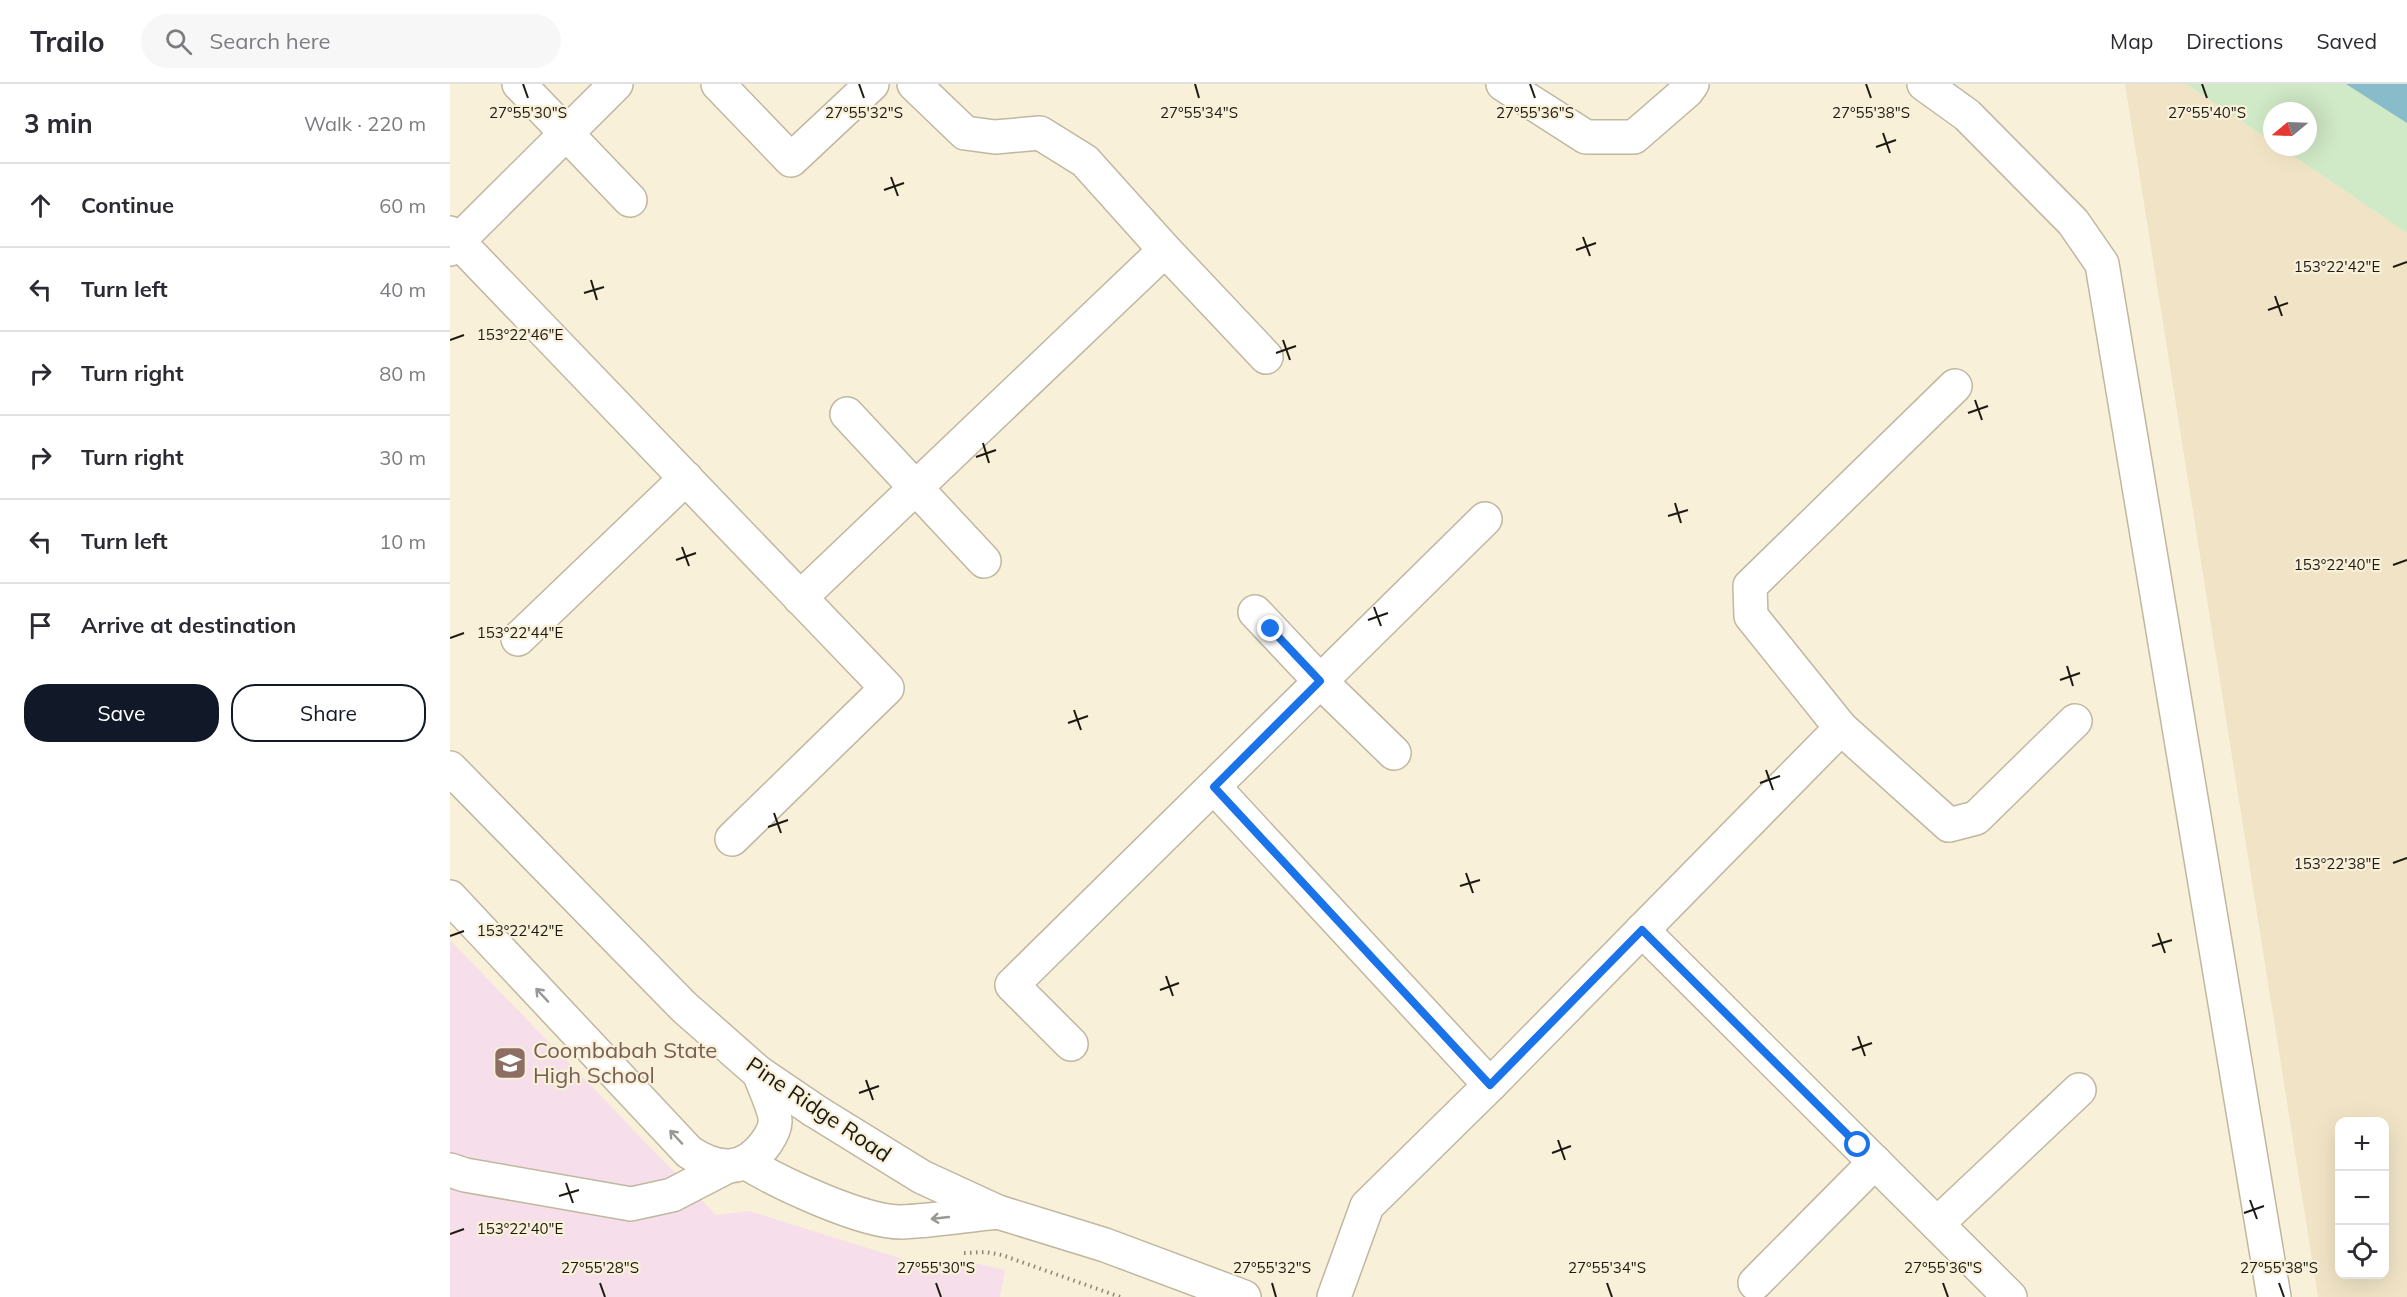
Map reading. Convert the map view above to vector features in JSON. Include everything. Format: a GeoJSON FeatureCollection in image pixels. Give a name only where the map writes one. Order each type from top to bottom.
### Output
{"type":"FeatureCollection","features":[{"type":"Feature","properties":{"kind":"street"},"geometry":{"type":"LineString","coordinates":[[519,84],[630,200]]}},
{"type":"Feature","properties":{"kind":"street"},"geometry":{"type":"LineString","coordinates":[[616,84],[453,241],[686,478],[887,688],[732,839]]}},
{"type":"Feature","properties":{"kind":"street"},"geometry":{"type":"LineString","coordinates":[[718,84],[791,160],[872,84]]}},
{"type":"Feature","properties":{"kind":"street"},"geometry":{"type":"LineString","coordinates":[[914,84],[965,133],[995,138],[1040,133],[1085,161],[1266,357]]}},
{"type":"Feature","properties":{"kind":"street"},"geometry":{"type":"LineString","coordinates":[[1503,84],[1586,137],[1634,137],[1687,92],[1692,84]]}},
{"type":"Feature","properties":{"kind":"street"},"geometry":{"type":"LineString","coordinates":[[1924,84],[1967,115],[2057,205],[2073,222],[2102,264],[2274,1297]]}},
{"type":"Feature","properties":{"kind":"street"},"geometry":{"type":"LineString","coordinates":[[800,598],[1165,250]]}},
{"type":"Feature","properties":{"kind":"street"},"geometry":{"type":"LineString","coordinates":[[1955,386],[1750,586],[1750,616],[1841,728],[1949,825],[1976,818],[2075,720]]}},
{"type":"Feature","properties":{"kind":"street"},"geometry":{"type":"LineString","coordinates":[[847,414],[984,561]]}},
{"type":"Feature","properties":{"kind":"street"},"geometry":{"type":"LineString","coordinates":[[518,639],[686,478]]}},
{"type":"Feature","properties":{"kind":"street"},"geometry":{"type":"LineString","coordinates":[[1071,1044],[1012,985],[1485,519]]}},
{"type":"Feature","properties":{"kind":"street"},"geometry":{"type":"LineString","coordinates":[[1255,612],[1320,681],[1394,753]]}},
{"type":"Feature","properties":{"kind":"street"},"geometry":{"type":"LineString","coordinates":[[1334,1297],[1367,1206],[1490,1085],[1841,728]]}},
{"type":"Feature","properties":{"kind":"street","name":"Pine Ridge Road"},"geometry":{"type":"LineString","coordinates":[[450,768],[684,1006],[759,1073],[815,1112],[922,1177],[998,1212],[1105,1245],[1244,1297]]}},
{"type":"Feature","properties":{"kind":"street"},"geometry":{"type":"LineString","coordinates":[[1214,787],[1490,1085]]}},
{"type":"Feature","properties":{"kind":"street"},"geometry":{"type":"LineString","coordinates":[[450,897],[689,1152],[706,1162],[736,1165],[873,1218],[898,1222],[998,1212]]}},
{"type":"Feature","properties":{"kind":"street"},"geometry":{"type":"LineString","coordinates":[[1642,930],[2010,1297]]}},
{"type":"Feature","properties":{"kind":"street"},"geometry":{"type":"LineString","coordinates":[[450,1170],[465,1175],[632,1204],[672,1195],[736,1165],[762,1149],[771,1137],[776,1121],[759,1073]]}},
{"type":"Feature","properties":{"kind":"street"},"geometry":{"type":"LineString","coordinates":[[1937,1224],[2079,1090]]}},
{"type":"Feature","properties":{"kind":"street"},"geometry":{"type":"LineString","coordinates":[[1755,1283],[1875,1162]]}},
{"type":"Feature","properties":{"kind":"shaded area"},"geometry":{"type":"Polygon","coordinates":[[[2125,84],[2186,84],[2263,136],[2263,156],[2293,156],[2407,233],[2407,1297],[2318,1297],[2125,84]]]}},
{"type":"Feature","properties":{"kind":"shaded area","name":"Coombabah State High School"},"geometry":{"type":"Polygon","coordinates":[[[450,940],[716,1215],[749,1211],[909,1261],[974,1263],[1005,1270],[1000,1297],[450,1297],[450,940]]]}},
{"type":"Feature","properties":{"kind":"green space"},"geometry":{"type":"Polygon","coordinates":[[[2186,84],[2407,84],[2407,233],[2293,156],[2317,156],[2317,102],[2263,102],[2263,136],[2186,84]]]}},
{"type":"Feature","properties":{"kind":"water"},"geometry":{"type":"Polygon","coordinates":[[[2346,84],[2407,84],[2407,123],[2346,84]]]}},
{"type":"Feature","properties":{"kind":"place","name":"Coombabah State High School"},"geometry":{"type":"Point","coordinates":[510,1063]}},
{"type":"Feature","properties":{"kind":"route"},"geometry":{"type":"LineString","coordinates":[[1271,629],[1320,681],[1214,787],[1490,1085],[1642,930],[1858,1145]]}}]}
